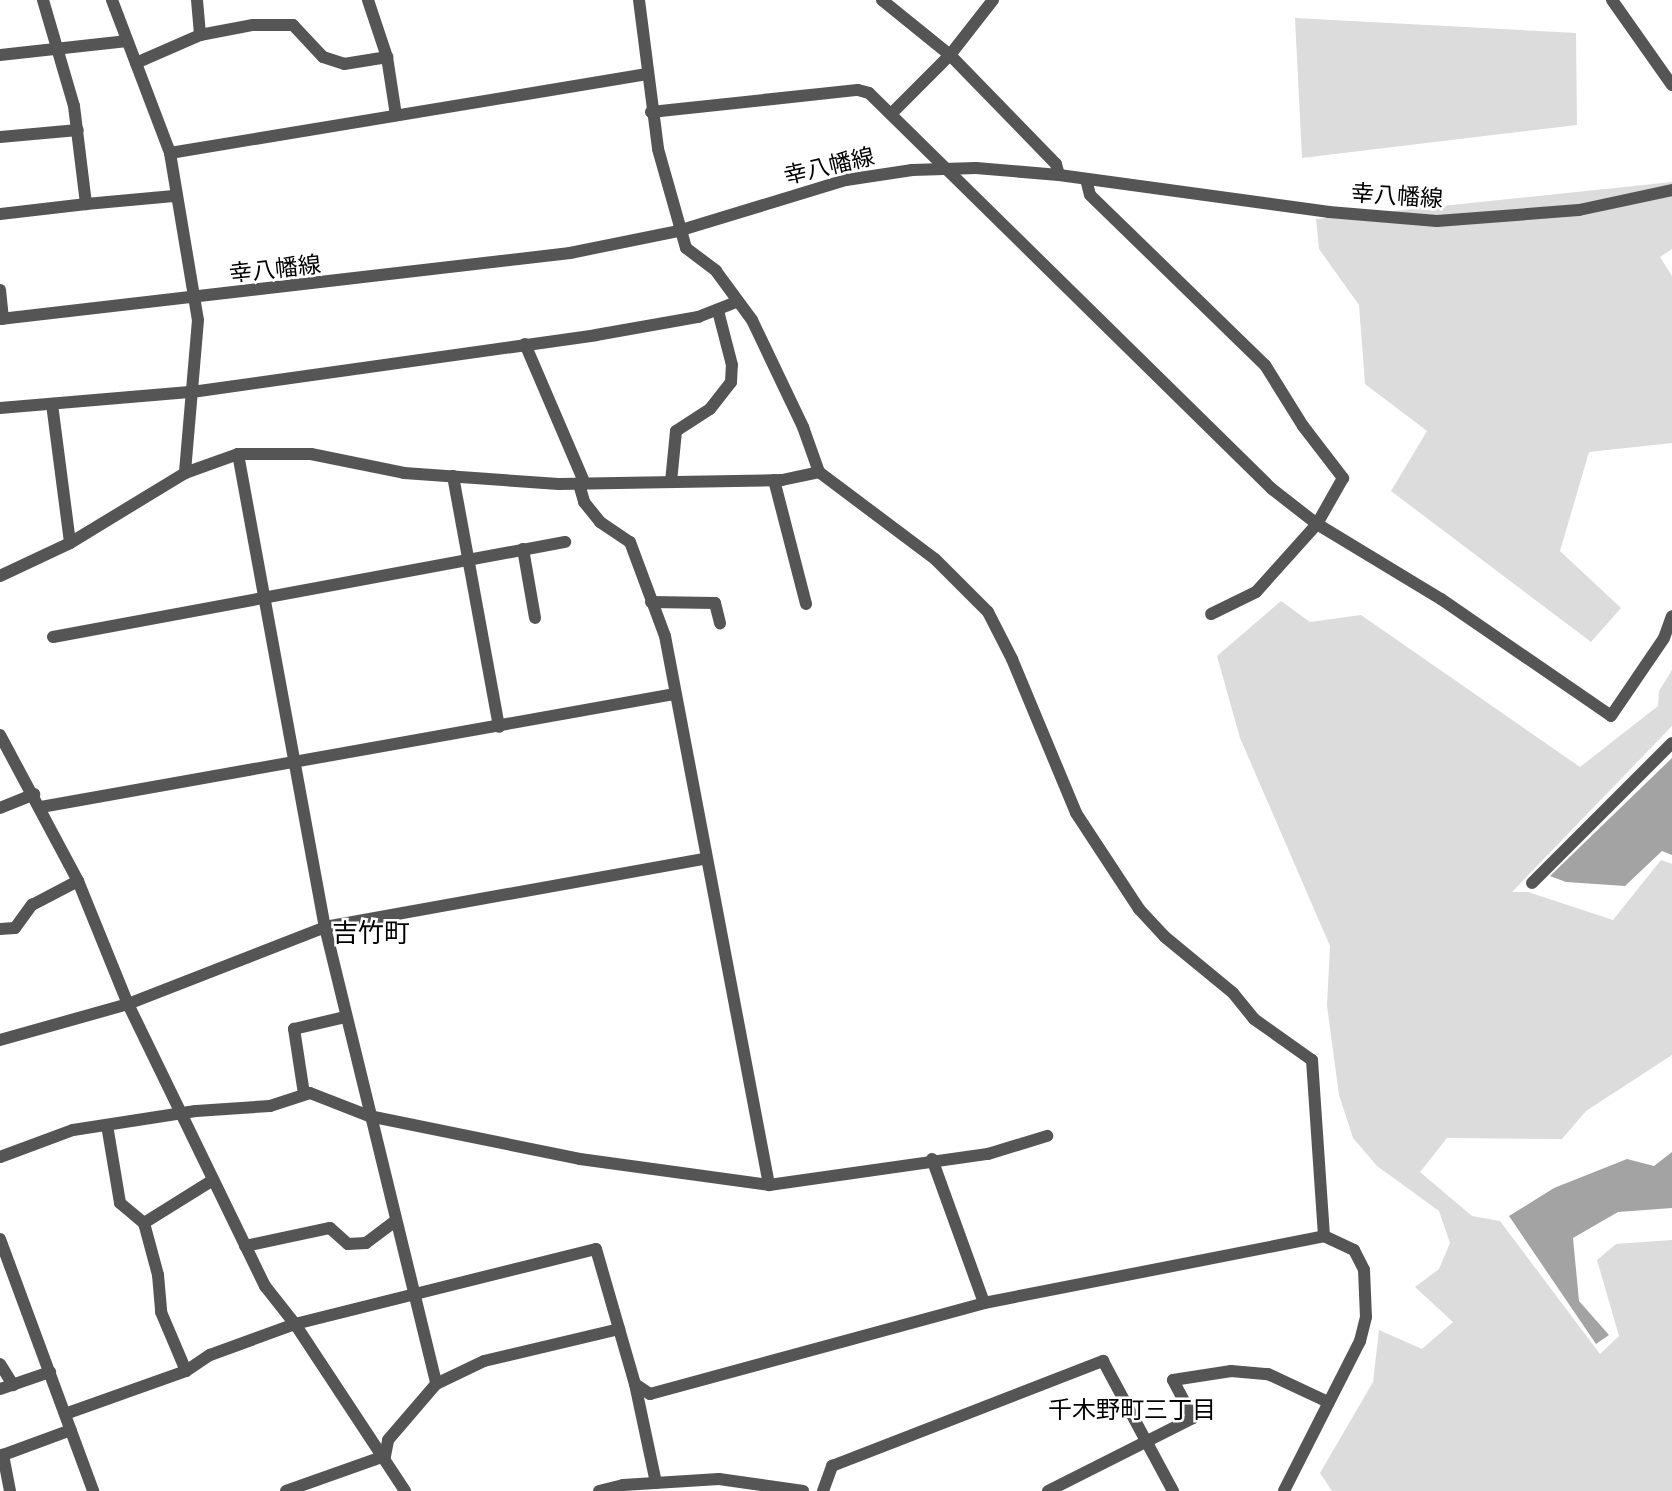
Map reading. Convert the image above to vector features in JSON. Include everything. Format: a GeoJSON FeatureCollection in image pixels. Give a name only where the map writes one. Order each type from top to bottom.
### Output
{"type":"FeatureCollection","features":[{"type":"Feature","properties":{"kind":"street"},"geometry":{"type":"LineString","coordinates":[[43,0],[78,130],[86,204]]}},
{"type":"Feature","properties":{"kind":"street"},"geometry":{"type":"LineString","coordinates":[[112,0],[170,153],[174,196],[191,299],[198,320],[185,473]]}},
{"type":"Feature","properties":{"kind":"street"},"geometry":{"type":"LineString","coordinates":[[197,0],[200,35]]}},
{"type":"Feature","properties":{"kind":"street"},"geometry":{"type":"LineString","coordinates":[[368,0],[387,57],[396,114]]}},
{"type":"Feature","properties":{"kind":"street"},"geometry":{"type":"LineString","coordinates":[[639,0],[651,112],[678,231],[686,248],[716,271],[736,302],[752,320],[803,426],[819,472],[935,559],[988,612],[1012,659],[1076,813],[1139,909],[1165,937],[1233,993],[1254,1019],[1312,1060],[1324,1236]]}},
{"type":"Feature","properties":{"kind":"street"},"geometry":{"type":"LineString","coordinates":[[882,0],[950,55],[1056,164],[1059,175]]}},
{"type":"Feature","properties":{"kind":"street"},"geometry":{"type":"LineString","coordinates":[[891,114],[950,55],[993,0]]}},
{"type":"Feature","properties":{"kind":"street"},"geometry":{"type":"LineString","coordinates":[[1612,0],[1672,85]]}},
{"type":"Feature","properties":{"kind":"street"},"geometry":{"type":"LineString","coordinates":[[136,63],[200,35],[253,25],[293,25],[324,57],[344,64],[387,57]]}},
{"type":"Feature","properties":{"kind":"street"},"geometry":{"type":"LineString","coordinates":[[0,55],[127,41]]}},
{"type":"Feature","properties":{"kind":"street"},"geometry":{"type":"LineString","coordinates":[[170,153],[645,74]]}},
{"type":"Feature","properties":{"kind":"street"},"geometry":{"type":"LineString","coordinates":[[651,112],[858,90],[869,93],[1272,489],[1317,524],[1441,599],[1611,716],[1668,641],[1672,616]]}},
{"type":"Feature","properties":{"kind":"street"},"geometry":{"type":"LineString","coordinates":[[0,137],[78,130]]}},
{"type":"Feature","properties":{"kind":"street","name":"幸八幡線"},"geometry":{"type":"LineString","coordinates":[[1,319],[496,265],[678,231],[846,180],[945,168],[1059,175],[1329,212],[1437,221],[1567,211],[1672,190]]}},
{"type":"Feature","properties":{"kind":"street"},"geometry":{"type":"LineString","coordinates":[[1086,179],[1090,195],[1265,365],[1303,426],[1343,478],[1317,524],[1256,592],[1211,614]]}},
{"type":"Feature","properties":{"kind":"street"},"geometry":{"type":"LineString","coordinates":[[0,214],[174,196]]}},
{"type":"Feature","properties":{"kind":"street"},"geometry":{"type":"LineString","coordinates":[[0,290],[1,319]]}},
{"type":"Feature","properties":{"kind":"street"},"geometry":{"type":"LineString","coordinates":[[0,408],[192,392],[525,344],[718,312],[736,302]]}},
{"type":"Feature","properties":{"kind":"street"},"geometry":{"type":"LineString","coordinates":[[671,482],[676,431],[710,409],[731,382],[732,365],[718,312]]}},
{"type":"Feature","properties":{"kind":"street"},"geometry":{"type":"LineString","coordinates":[[525,344],[582,484],[584,502],[600,522],[630,542],[670,655],[704,859],[769,1185]]}},
{"type":"Feature","properties":{"kind":"street"},"geometry":{"type":"LineString","coordinates":[[52,404],[69,543]]}},
{"type":"Feature","properties":{"kind":"street"},"geometry":{"type":"LineString","coordinates":[[0,576],[69,543],[185,473],[238,454],[311,454],[404,473],[582,484],[774,480],[819,472]]}},
{"type":"Feature","properties":{"kind":"street"},"geometry":{"type":"LineString","coordinates":[[238,454],[292,761],[325,927],[436,1384]]}},
{"type":"Feature","properties":{"kind":"street"},"geometry":{"type":"LineString","coordinates":[[453,476],[499,727]]}},
{"type":"Feature","properties":{"kind":"street"},"geometry":{"type":"LineString","coordinates":[[774,480],[806,604]]}},
{"type":"Feature","properties":{"kind":"street"},"geometry":{"type":"LineString","coordinates":[[53,637],[565,542]]}},
{"type":"Feature","properties":{"kind":"street"},"geometry":{"type":"LineString","coordinates":[[523,549],[534,618]]}},
{"type":"Feature","properties":{"kind":"street"},"geometry":{"type":"LineString","coordinates":[[652,602],[715,603],[720,623]]}},
{"type":"Feature","properties":{"kind":"street"},"geometry":{"type":"LineString","coordinates":[[41,807],[675,694]]}},
{"type":"Feature","properties":{"kind":"street"},"geometry":{"type":"LineString","coordinates":[[0,735],[41,807],[78,881],[128,1004],[265,1286],[295,1324],[405,1491]]}},
{"type":"Feature","properties":{"kind":"street"},"geometry":{"type":"LineString","coordinates":[[1532,883],[1672,743]]}},
{"type":"Feature","properties":{"kind":"street"},"geometry":{"type":"LineString","coordinates":[[0,808],[34,794]]}},
{"type":"Feature","properties":{"kind":"street"},"geometry":{"type":"LineString","coordinates":[[0,1040],[128,1004],[325,927],[704,859]]}},
{"type":"Feature","properties":{"kind":"street"},"geometry":{"type":"LineString","coordinates":[[0,929],[15,928],[32,905],[78,881]]}},
{"type":"Feature","properties":{"kind":"street"},"geometry":{"type":"LineString","coordinates":[[304,1094],[294,1029],[345,1017]]}},
{"type":"Feature","properties":{"kind":"street"},"geometry":{"type":"LineString","coordinates":[[0,1157],[73,1130],[156,1120],[180,1113],[270,1106],[304,1094],[369,1116],[580,1159],[769,1185],[932,1159],[988,1154],[1047,1136]]}},
{"type":"Feature","properties":{"kind":"street"},"geometry":{"type":"LineString","coordinates":[[107,1125],[120,1203],[144,1223],[158,1275],[161,1312],[186,1371]]}},
{"type":"Feature","properties":{"kind":"street"},"geometry":{"type":"LineString","coordinates":[[932,1159],[984,1303]]}},
{"type":"Feature","properties":{"kind":"street"},"geometry":{"type":"LineString","coordinates":[[144,1223],[213,1180]]}},
{"type":"Feature","properties":{"kind":"street"},"geometry":{"type":"LineString","coordinates":[[245,1246],[330,1228],[348,1244],[366,1243],[395,1221]]}},
{"type":"Feature","properties":{"kind":"street"},"geometry":{"type":"LineString","coordinates":[[635,1384],[650,1394],[984,1303],[1324,1236],[1354,1250],[1364,1270],[1367,1296],[1360,1342],[1284,1491]]}},
{"type":"Feature","properties":{"kind":"street"},"geometry":{"type":"LineString","coordinates":[[0,1239],[93,1491]]}},
{"type":"Feature","properties":{"kind":"street"},"geometry":{"type":"LineString","coordinates":[[65,1415],[186,1371],[210,1355],[295,1324],[596,1249],[635,1384],[656,1483]]}},
{"type":"Feature","properties":{"kind":"street"},"geometry":{"type":"LineString","coordinates":[[384,1456],[388,1440],[436,1384],[484,1361],[619,1329]]}},
{"type":"Feature","properties":{"kind":"street"},"geometry":{"type":"LineString","coordinates":[[823,1491],[832,1466],[1103,1361],[1173,1491]]}},
{"type":"Feature","properties":{"kind":"street"},"geometry":{"type":"LineString","coordinates":[[0,1364],[6,1387],[50,1372]]}},
{"type":"Feature","properties":{"kind":"street"},"geometry":{"type":"LineString","coordinates":[[1048,1491],[1193,1418],[1173,1380],[1231,1371],[1268,1374],[1328,1402]]}},
{"type":"Feature","properties":{"kind":"street"},"geometry":{"type":"LineString","coordinates":[[10,1491],[3,1455],[71,1430]]}},
{"type":"Feature","properties":{"kind":"street"},"geometry":{"type":"LineString","coordinates":[[286,1491],[384,1456]]}},
{"type":"Feature","properties":{"kind":"street"},"geometry":{"type":"LineString","coordinates":[[599,1491],[656,1483],[719,1479],[803,1491]]}},
{"type":"Feature","properties":{"kind":"shaded area"},"geometry":{"type":"Polygon","coordinates":[[[1295,18],[1576,33],[1577,125],[1302,158],[1295,18]]]}},
{"type":"Feature","properties":{"kind":"shaded area"},"geometry":{"type":"Polygon","coordinates":[[[1672,182],[1672,249],[1660,257],[1672,276],[1672,443],[1589,452],[1560,551],[1621,608],[1591,642],[1391,491],[1427,431],[1365,384],[1359,305],[1319,249],[1316,219],[1672,182]]]}},
{"type":"Feature","properties":{"kind":"shaded area"},"geometry":{"type":"Polygon","coordinates":[[[1281,601],[1310,622],[1361,615],[1580,767],[1658,706],[1659,691],[1672,670],[1672,726],[1512,892],[1528,892],[1613,920],[1661,860],[1672,864],[1672,1055],[1586,1111],[1562,1139],[1447,1138],[1420,1172],[1472,1216],[1500,1221],[1600,1354],[1619,1336],[1597,1260],[1616,1244],[1672,1240],[1672,1491],[1332,1491],[1320,1473],[1373,1382],[1379,1330],[1422,1349],[1453,1322],[1415,1287],[1439,1269],[1450,1243],[1439,1211],[1377,1166],[1353,1138],[1339,1095],[1327,1006],[1330,946],[1240,738],[1217,656],[1281,601]]]}},
{"type":"Feature","properties":{"kind":"shaded area"},"geometry":{"type":"Polygon","coordinates":[[[1672,758],[1672,855],[1662,851],[1625,886],[1566,882],[1550,876],[1672,758]]]}},
{"type":"Feature","properties":{"kind":"shaded area"},"geometry":{"type":"Polygon","coordinates":[[[1672,1152],[1672,1208],[1618,1212],[1573,1238],[1579,1301],[1609,1335],[1596,1344],[1509,1216],[1554,1188],[1627,1159],[1654,1166],[1672,1152]]]}},
{"type":"Feature","properties":{"kind":"district","name":"吉竹町"},"geometry":{"type":"Point","coordinates":[371,933]}},
{"type":"Feature","properties":{"kind":"district","name":"千木野町三丁目"},"geometry":{"type":"Point","coordinates":[1132,1410]}}]}
